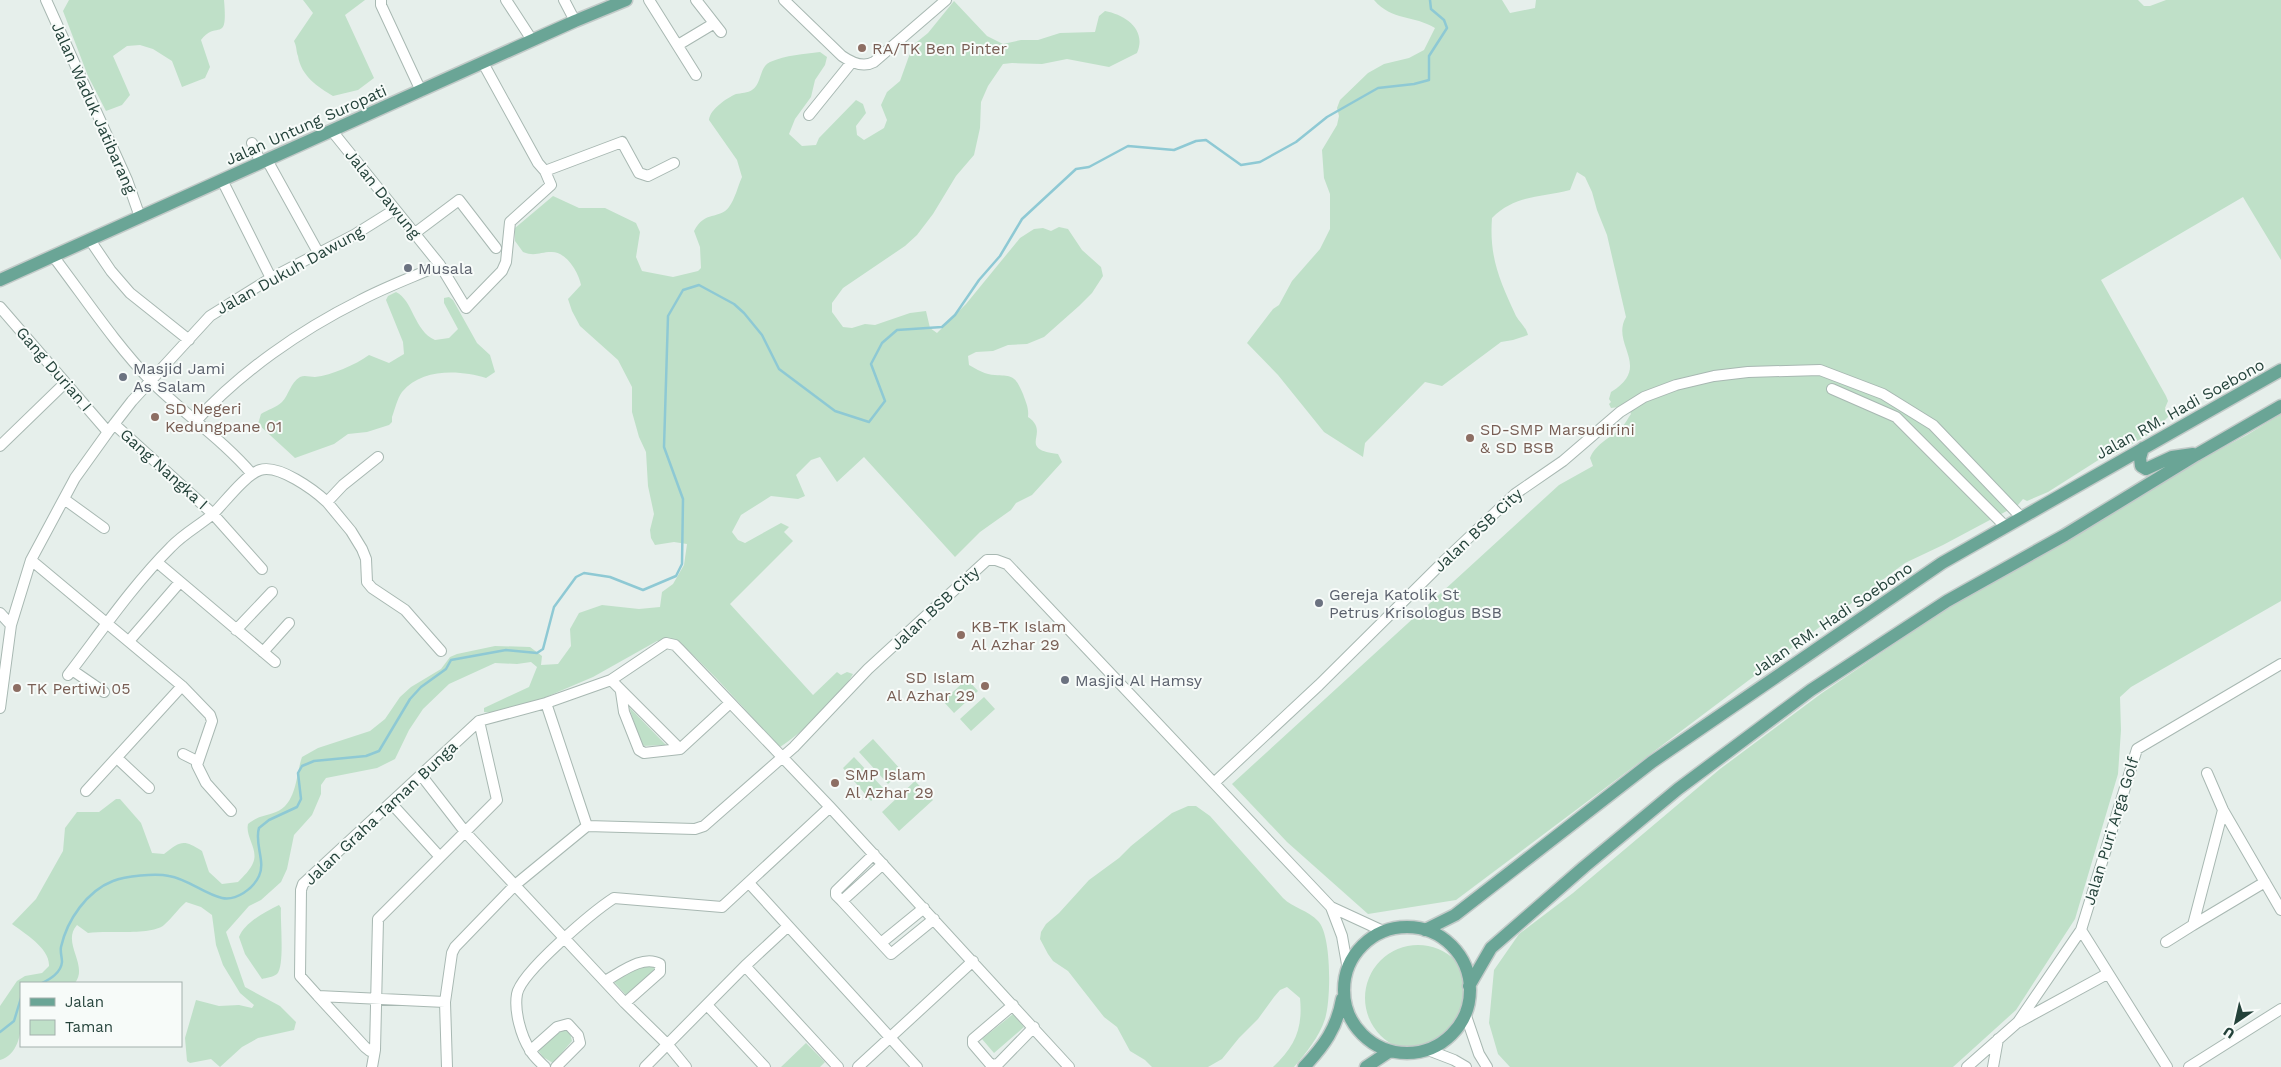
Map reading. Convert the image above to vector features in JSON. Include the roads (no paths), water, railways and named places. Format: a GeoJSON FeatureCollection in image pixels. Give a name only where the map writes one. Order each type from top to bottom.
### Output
{"type":"FeatureCollection","features":[{"type":"Feature","properties":{"kind":"main road","name":"Jalan Untung Suropati"},"geometry":{"type":"LineString","coordinates":[[0,280],[574,21],[626,0]]}},
{"type":"Feature","properties":{"kind":"main road","name":"Jalan RM. Hadi Soebono"},"geometry":{"type":"LineString","coordinates":[[1425,930],[1455,915],[1652,762],[1942,563],[2281,370]]}},
{"type":"Feature","properties":{"kind":"main road"},"geometry":{"type":"LineString","coordinates":[[1469,986],[1491,948],[1584,866],[1678,789],[1811,690],[1947,601],[2065,535],[2196,455],[2281,406]]}},
{"type":"Feature","properties":{"kind":"main road"},"geometry":{"type":"LineString","coordinates":[[2143,448],[2140,462],[2141,466],[2146,469],[2172,457],[2190,453],[2196,455]]}},
{"type":"Feature","properties":{"kind":"main road"},"geometry":{"type":"LineString","coordinates":[[1304,1067],[1317,1054],[1338,1021],[1351,960],[1361,946],[1383,931],[1407,927],[1425,930],[1442,938],[1456,951],[1465,968],[1469,986],[1469,998],[1465,1013],[1454,1032],[1444,1041],[1428,1050],[1409,1053],[1390,1051],[1372,1043],[1358,1030],[1348,1013],[1344,994]]}},
{"type":"Feature","properties":{"kind":"main road"},"geometry":{"type":"LineString","coordinates":[[1366,1067],[1390,1051]]}},
{"type":"Feature","properties":{"kind":"street","name":"Jalan Waduk Jatibarang"},"geometry":{"type":"LineString","coordinates":[[46,0],[127,180],[140,217]]}},
{"type":"Feature","properties":{"kind":"street"},"geometry":{"type":"LineString","coordinates":[[381,0],[381,5],[421,91]]}},
{"type":"Feature","properties":{"kind":"street"},"geometry":{"type":"LineString","coordinates":[[506,0],[532,40]]}},
{"type":"Feature","properties":{"kind":"street"},"geometry":{"type":"LineString","coordinates":[[564,0],[574,21]]}},
{"type":"Feature","properties":{"kind":"street"},"geometry":{"type":"LineString","coordinates":[[649,0],[696,76]]}},
{"type":"Feature","properties":{"kind":"street"},"geometry":{"type":"LineString","coordinates":[[696,0],[721,32]]}},
{"type":"Feature","properties":{"kind":"street"},"geometry":{"type":"LineString","coordinates":[[784,0],[851,63],[864,65],[874,62],[946,0]]}},
{"type":"Feature","properties":{"kind":"street"},"geometry":{"type":"LineString","coordinates":[[678,46],[713,24]]}},
{"type":"Feature","properties":{"kind":"street"},"geometry":{"type":"LineString","coordinates":[[483,63],[538,163],[545,171],[622,142],[639,173],[643,176],[648,176],[674,164]]}},
{"type":"Feature","properties":{"kind":"street"},"geometry":{"type":"LineString","coordinates":[[809,115],[851,63]]}},
{"type":"Feature","properties":{"kind":"street","name":"Jalan Dawung"},"geometry":{"type":"LineString","coordinates":[[332,131],[440,265],[466,308],[502,271],[506,262],[510,222],[551,185],[545,171]]}},
{"type":"Feature","properties":{"kind":"street"},"geometry":{"type":"LineString","coordinates":[[252,143],[319,254]]}},
{"type":"Feature","properties":{"kind":"street"},"geometry":{"type":"LineString","coordinates":[[222,180],[271,278]]}},
{"type":"Feature","properties":{"kind":"street"},"geometry":{"type":"LineString","coordinates":[[415,234],[460,200],[496,248]]}},
{"type":"Feature","properties":{"kind":"street","name":"Jalan Dukuh Dawung"},"geometry":{"type":"LineString","coordinates":[[0,708],[11,625],[31,560],[75,478],[132,401],[152,382],[210,316],[271,278],[319,254],[394,210]]}},
{"type":"Feature","properties":{"kind":"street"},"geometry":{"type":"LineString","coordinates":[[90,240],[111,271],[130,293],[189,340]]}},
{"type":"Feature","properties":{"kind":"street"},"geometry":{"type":"LineString","coordinates":[[53,256],[99,317],[152,382],[235,454],[252,474]]}},
{"type":"Feature","properties":{"kind":"street"},"geometry":{"type":"LineString","coordinates":[[196,421],[249,371],[296,338],[359,301],[440,265]]}},
{"type":"Feature","properties":{"kind":"street","name":"Gang Durian I"},"geometry":{"type":"LineString","coordinates":[[0,306],[65,383],[111,428]]}},
{"type":"Feature","properties":{"kind":"street","name":"Jalan BSB City"},"geometry":{"type":"LineString","coordinates":[[1215,782],[1319,685],[1444,561],[1515,494],[1563,460],[1620,412],[1644,397],[1676,385],[1714,376],[1748,372],[1820,370],[1883,394],[1933,425],[2022,517]]}},
{"type":"Feature","properties":{"kind":"street"},"geometry":{"type":"LineString","coordinates":[[0,445],[65,383]]}},
{"type":"Feature","properties":{"kind":"street"},"geometry":{"type":"LineString","coordinates":[[1832,389],[1896,417]]}},
{"type":"Feature","properties":{"kind":"street"},"geometry":{"type":"LineString","coordinates":[[1883,394],[1896,417],[2005,526]]}},
{"type":"Feature","properties":{"kind":"street","name":"Gang Nangka I"},"geometry":{"type":"LineString","coordinates":[[111,428],[213,514]]}},
{"type":"Feature","properties":{"kind":"street"},"geometry":{"type":"LineString","coordinates":[[327,502],[343,485],[378,458]]}},
{"type":"Feature","properties":{"kind":"street"},"geometry":{"type":"LineString","coordinates":[[104,692],[70,672],[107,623],[172,545],[213,514],[252,474],[262,469],[281,473],[302,484],[327,502],[352,531],[362,549],[366,559],[367,582],[372,588],[405,610],[441,651]]}},
{"type":"Feature","properties":{"kind":"street"},"geometry":{"type":"LineString","coordinates":[[64,499],[104,528]]}},
{"type":"Feature","properties":{"kind":"street"},"geometry":{"type":"LineString","coordinates":[[213,514],[262,569]]}},
{"type":"Feature","properties":{"kind":"street"},"geometry":{"type":"LineString","coordinates":[[31,560],[182,686],[212,719],[197,762],[198,769],[206,783],[231,811]]}},
{"type":"Feature","properties":{"kind":"street","name":"Jalan BSB City"},"geometry":{"type":"LineString","coordinates":[[782,757],[796,746],[875,663],[987,560],[996,560],[1007,564],[1215,782],[1330,907],[1342,936],[1348,970]]}},
{"type":"Feature","properties":{"kind":"street"},"geometry":{"type":"LineString","coordinates":[[158,563],[275,662]]}},
{"type":"Feature","properties":{"kind":"street"},"geometry":{"type":"LineString","coordinates":[[129,641],[180,582]]}},
{"type":"Feature","properties":{"kind":"street"},"geometry":{"type":"LineString","coordinates":[[236,630],[272,592]]}},
{"type":"Feature","properties":{"kind":"street"},"geometry":{"type":"LineString","coordinates":[[0,613],[11,625]]}},
{"type":"Feature","properties":{"kind":"street"},"geometry":{"type":"LineString","coordinates":[[263,652],[289,623]]}},
{"type":"Feature","properties":{"kind":"street","name":"Jalan Graha Taman Bunga"},"geometry":{"type":"LineString","coordinates":[[479,721],[498,798],[378,919],[375,1050],[370,1051],[300,976],[301,887],[479,721],[546,703],[611,680],[666,643],[671,643],[679,649],[830,807],[1069,1067]]}},
{"type":"Feature","properties":{"kind":"street","name":"Jalan Puri Arga Golf"},"geometry":{"type":"LineString","coordinates":[[2018,1022],[2081,930],[2137,749],[2281,664]]}},
{"type":"Feature","properties":{"kind":"street"},"geometry":{"type":"LineString","coordinates":[[611,680],[680,749]]}},
{"type":"Feature","properties":{"kind":"street"},"geometry":{"type":"LineString","coordinates":[[86,791],[182,686]]}},
{"type":"Feature","properties":{"kind":"street"},"geometry":{"type":"LineString","coordinates":[[621,692],[624,712],[639,750],[644,753],[680,749],[730,703]]}},
{"type":"Feature","properties":{"kind":"street"},"geometry":{"type":"LineString","coordinates":[[546,703],[587,826]]}},
{"type":"Feature","properties":{"kind":"street"},"geometry":{"type":"LineString","coordinates":[[182,754],[197,762]]}},
{"type":"Feature","properties":{"kind":"street"},"geometry":{"type":"LineString","coordinates":[[447,1067],[445,1002],[452,953],[455,947],[515,885],[587,826],[700,828],[782,757]]}},
{"type":"Feature","properties":{"kind":"street"},"geometry":{"type":"LineString","coordinates":[[117,758],[149,788]]}},
{"type":"Feature","properties":{"kind":"street"},"geometry":{"type":"LineString","coordinates":[[2206,773],[2223,810],[2281,910]]}},
{"type":"Feature","properties":{"kind":"street"},"geometry":{"type":"LineString","coordinates":[[421,775],[466,832],[625,1003],[668,1045],[686,1067]]}},
{"type":"Feature","properties":{"kind":"street"},"geometry":{"type":"LineString","coordinates":[[391,802],[440,858]]}},
{"type":"Feature","properties":{"kind":"street"},"geometry":{"type":"LineString","coordinates":[[545,1067],[530,1051],[521,1030],[517,994],[520,984],[565,938],[613,899],[720,907],[749,883],[830,807]]}},
{"type":"Feature","properties":{"kind":"street"},"geometry":{"type":"LineString","coordinates":[[2193,925],[2223,810]]}},
{"type":"Feature","properties":{"kind":"street"},"geometry":{"type":"LineString","coordinates":[[874,854],[836,891],[836,895],[890,954],[894,953],[934,919]]}},
{"type":"Feature","properties":{"kind":"street"},"geometry":{"type":"LineString","coordinates":[[842,901],[883,864]]}},
{"type":"Feature","properties":{"kind":"street"},"geometry":{"type":"LineString","coordinates":[[2166,942],[2265,882]]}},
{"type":"Feature","properties":{"kind":"street"},"geometry":{"type":"LineString","coordinates":[[749,883],[787,927],[918,1067]]}},
{"type":"Feature","properties":{"kind":"street","name":"Jalan BSB City"},"geometry":{"type":"LineString","coordinates":[[1330,907],[1383,931]]}},
{"type":"Feature","properties":{"kind":"street"},"geometry":{"type":"LineString","coordinates":[[881,943],[924,908]]}},
{"type":"Feature","properties":{"kind":"street"},"geometry":{"type":"LineString","coordinates":[[645,1067],[745,966],[787,927]]}},
{"type":"Feature","properties":{"kind":"street"},"geometry":{"type":"LineString","coordinates":[[2081,930],[2167,1067]]}},
{"type":"Feature","properties":{"kind":"street"},"geometry":{"type":"LineString","coordinates":[[605,981],[642,961],[660,964],[660,972],[625,1003]]}},
{"type":"Feature","properties":{"kind":"street"},"geometry":{"type":"LineString","coordinates":[[858,1067],[973,961]]}},
{"type":"Feature","properties":{"kind":"street"},"geometry":{"type":"LineString","coordinates":[[745,966],[838,1067]]}},
{"type":"Feature","properties":{"kind":"street","name":"Jalan Puri Arga Golf"},"geometry":{"type":"LineString","coordinates":[[1967,1067],[2018,1022],[2107,974]]}},
{"type":"Feature","properties":{"kind":"street"},"geometry":{"type":"LineString","coordinates":[[318,996],[445,1002]]}},
{"type":"Feature","properties":{"kind":"street"},"geometry":{"type":"LineString","coordinates":[[1013,1004],[973,1040],[973,1044],[991,1065],[998,1064],[1034,1027]]}},
{"type":"Feature","properties":{"kind":"street"},"geometry":{"type":"LineString","coordinates":[[707,1005],[765,1067]]}},
{"type":"Feature","properties":{"kind":"street"},"geometry":{"type":"LineString","coordinates":[[2189,1067],[2281,1009]]}},
{"type":"Feature","properties":{"kind":"street"},"geometry":{"type":"LineString","coordinates":[[1465,1013],[1479,1054],[1487,1067]]}},
{"type":"Feature","properties":{"kind":"street"},"geometry":{"type":"LineString","coordinates":[[530,1051],[557,1027],[568,1024],[578,1035],[580,1043],[556,1067]]}},
{"type":"Feature","properties":{"kind":"street"},"geometry":{"type":"LineString","coordinates":[[1994,1067],[1998,1039]]}},
{"type":"Feature","properties":{"kind":"street"},"geometry":{"type":"LineString","coordinates":[[372,1067],[375,1050]]}},
{"type":"Feature","properties":{"kind":"street"},"geometry":{"type":"LineString","coordinates":[[1428,1050],[1466,1067]]}},
{"type":"Feature","properties":{"kind":"waterway"},"geometry":{"type":"LineString","coordinates":[[44,982],[60,969],[62,962],[61,947],[73,917],[87,899],[113,881],[141,876],[169,876],[183,880],[222,898],[233,898],[244,893],[253,885],[261,871],[258,840],[259,828],[269,820],[297,807],[301,799],[298,773],[302,766],[314,761],[366,756],[379,751],[410,699],[421,687],[446,669],[451,660],[506,650],[537,653],[543,649],[554,607],[576,577],[584,573],[610,577],[643,590],[676,576],[682,564],[683,499],[664,447],[668,316],[683,290],[699,285],[734,304],[762,335],[779,369],[835,411],[869,422],[885,401],[871,364],[882,343],[897,330],[942,327],[955,315],[979,280],[1000,256],[1022,219],[1076,169],[1089,167],[1128,146],[1174,150],[1196,141],[1206,140],[1241,165],[1260,162],[1296,142],[1327,117],[1378,88],[1414,84],[1429,80],[1429,56],[1447,28],[1444,20],[1431,9],[1430,0]]}},
{"type":"Feature","properties":{"kind":"waterway"},"geometry":{"type":"LineString","coordinates":[[0,1032],[14,1021],[20,1001]]}},
{"type":"Feature","properties":{"kind":"place","name":"RA/TK Ben Pinter"},"geometry":{"type":"Point","coordinates":[862,48]}},
{"type":"Feature","properties":{"kind":"place","name":"Musala"},"geometry":{"type":"Point","coordinates":[408,268]}},
{"type":"Feature","properties":{"kind":"place","name":"Masjid Jami As Salam"},"geometry":{"type":"Point","coordinates":[123,377]}},
{"type":"Feature","properties":{"kind":"place","name":"SD Negeri Kedungpane 01"},"geometry":{"type":"Point","coordinates":[155,417]}},
{"type":"Feature","properties":{"kind":"place","name":"SD-SMP Marsudirini & SD BSB"},"geometry":{"type":"Point","coordinates":[1470,438]}},
{"type":"Feature","properties":{"kind":"place","name":"Gereja Katolik St Petrus Krisologus BSB"},"geometry":{"type":"Point","coordinates":[1319,603]}},
{"type":"Feature","properties":{"kind":"place","name":"KB-TK Islam Al Azhar 29"},"geometry":{"type":"Point","coordinates":[961,635]}},
{"type":"Feature","properties":{"kind":"place","name":"Masjid Al Hamsy"},"geometry":{"type":"Point","coordinates":[1065,680]}},
{"type":"Feature","properties":{"kind":"place","name":"SD Islam Al Azhar 29"},"geometry":{"type":"Point","coordinates":[985,686]}},
{"type":"Feature","properties":{"kind":"place","name":"TK Pertiwi 05"},"geometry":{"type":"Point","coordinates":[17,688]}},
{"type":"Feature","properties":{"kind":"place","name":"SMP Islam Al Azhar 29"},"geometry":{"type":"Point","coordinates":[835,783]}}]}
